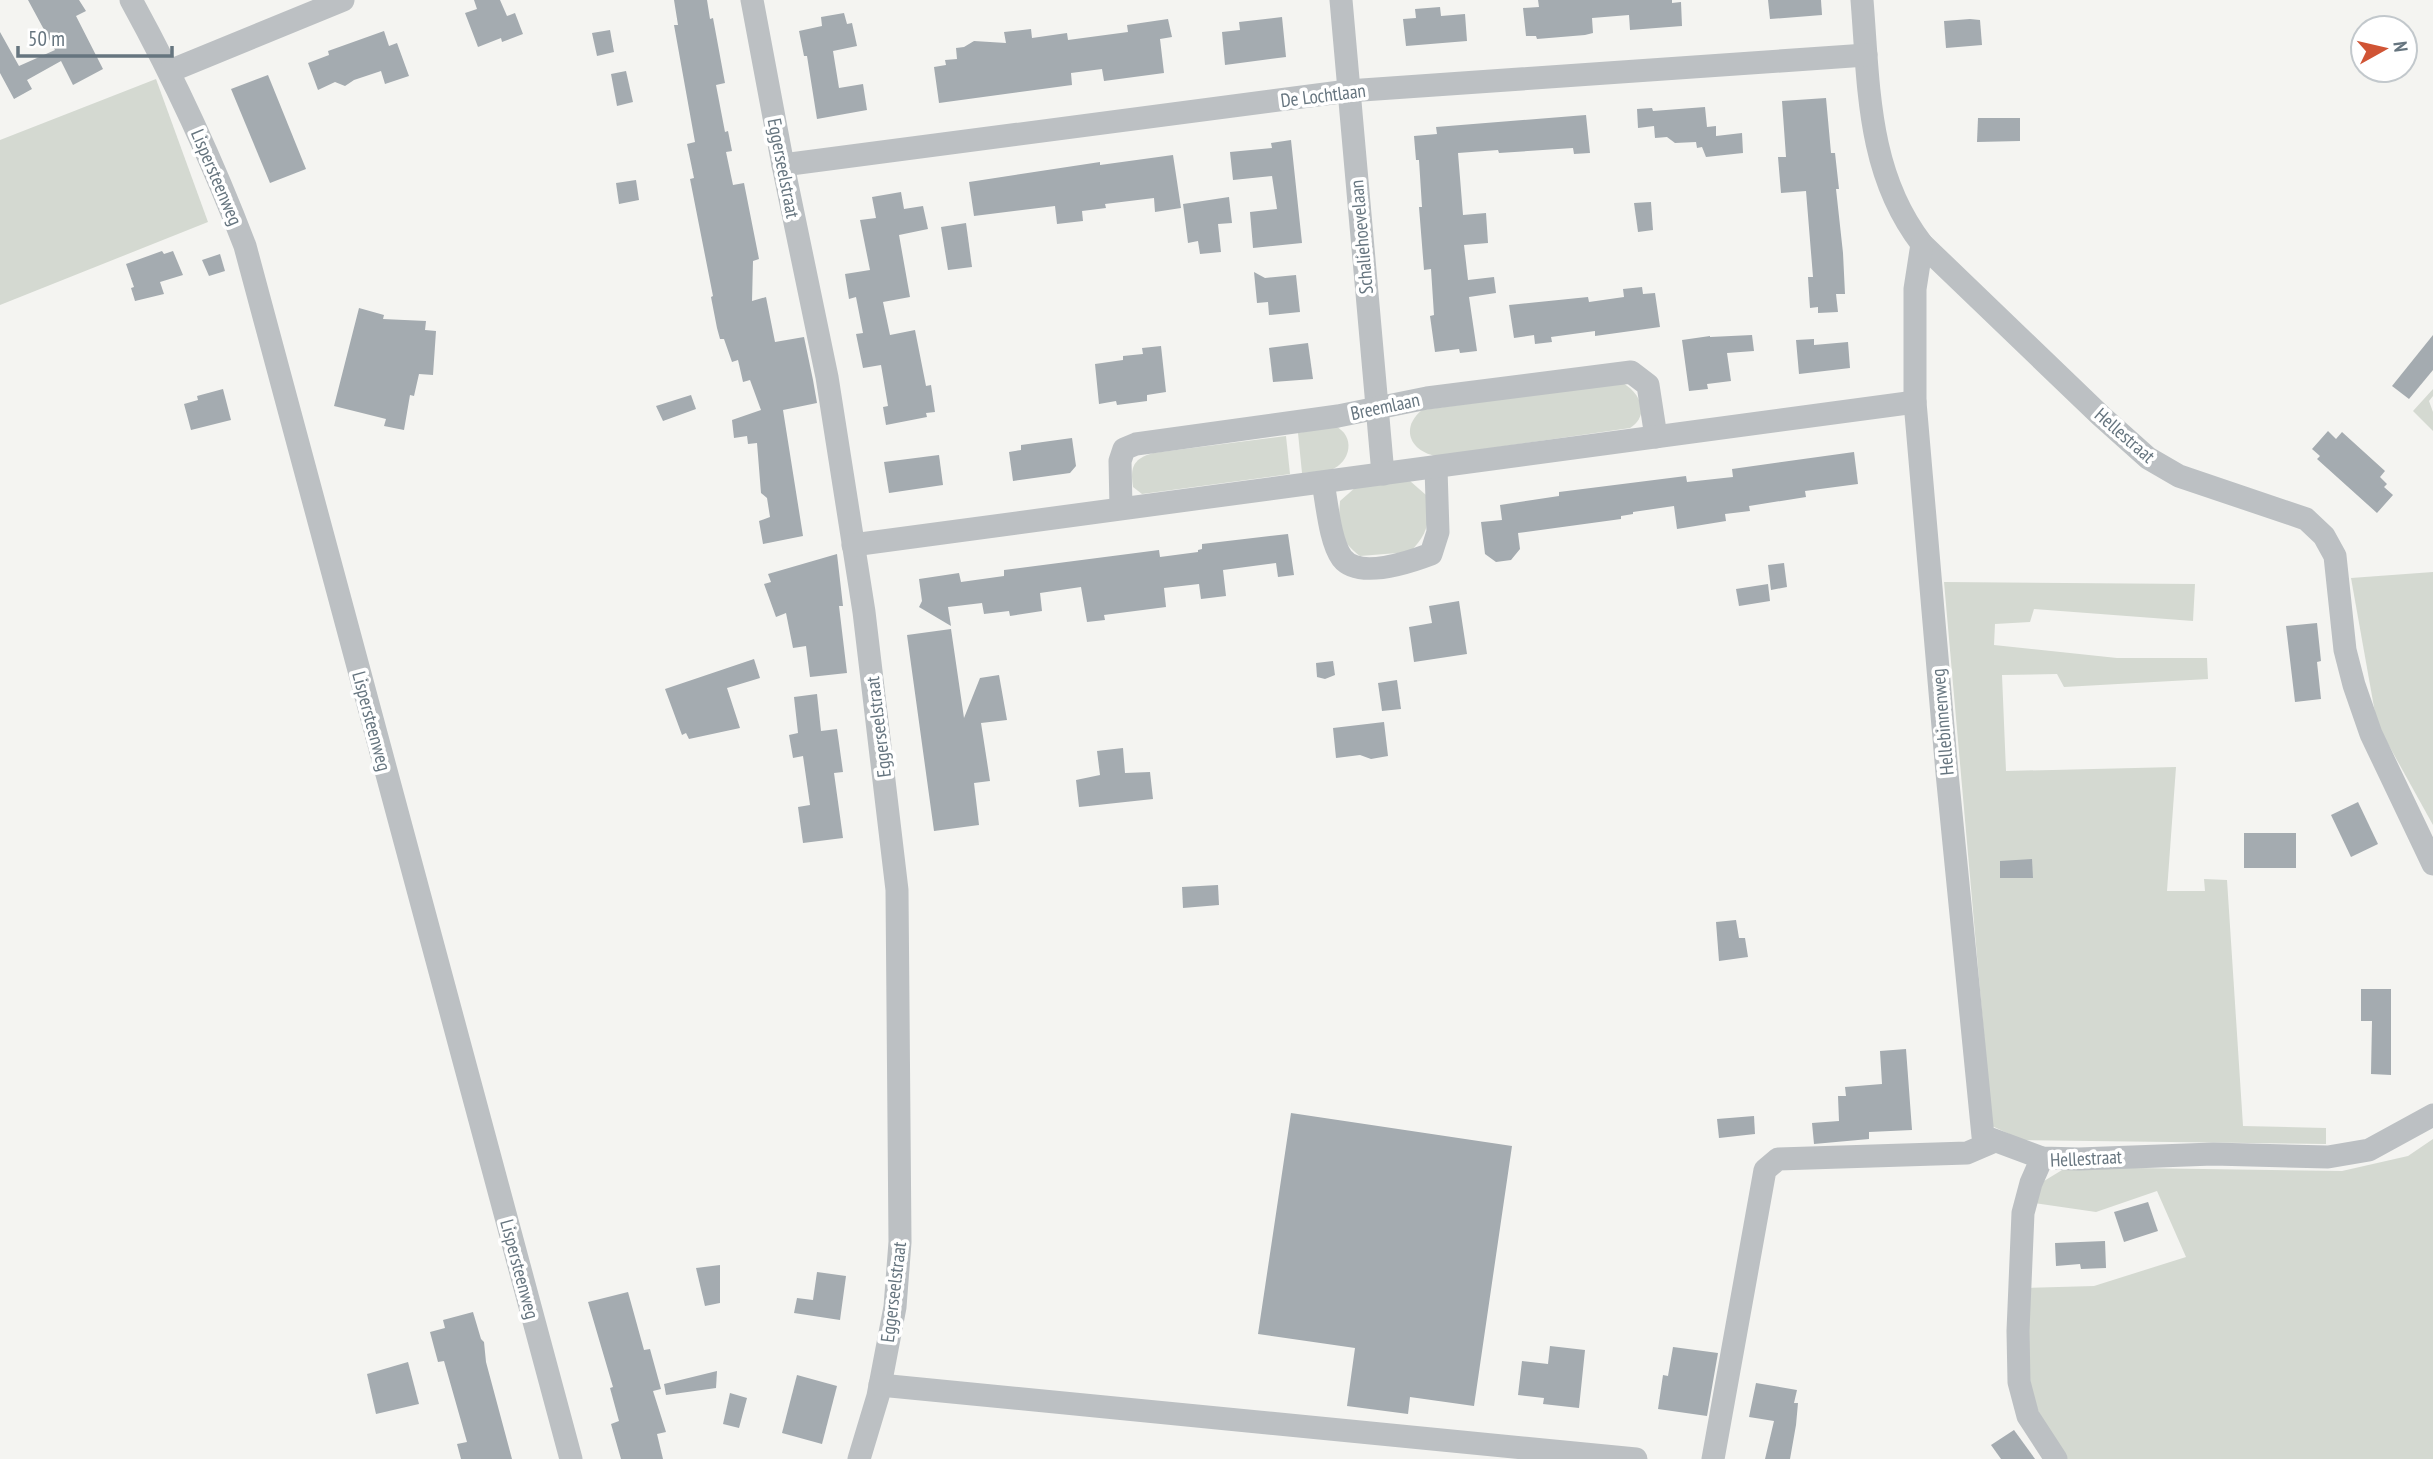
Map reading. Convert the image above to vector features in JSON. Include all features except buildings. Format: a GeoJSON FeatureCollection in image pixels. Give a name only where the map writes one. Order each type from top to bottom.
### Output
{"type":"FeatureCollection","features":[{"type":"Feature","properties":{"kind":"street","name":"Lispersteenweg"},"geometry":{"type":"LineString","coordinates":[[131,0],[170,71],[218,175],[245,246],[571,1459]]}},
{"type":"Feature","properties":{"kind":"street"},"geometry":{"type":"LineString","coordinates":[[170,71],[343,0]]}},
{"type":"Feature","properties":{"kind":"street","name":"Eggerseelstraat"},"geometry":{"type":"LineString","coordinates":[[752,0],[827,377],[870,661],[897,890],[900,1242],[895,1307],[880,1385],[859,1459]]}},
{"type":"Feature","properties":{"kind":"street","name":"Schaliehoevelaan"},"geometry":{"type":"LineString","coordinates":[[1341,0],[1383,474]]}},
{"type":"Feature","properties":{"kind":"street","name":"Hellestraat"},"geometry":{"type":"LineString","coordinates":[[1862,0],[1876,150],[1905,222],[1922,244],[2148,458],[2179,476],[2306,519],[2324,536],[2335,556],[2344,650],[2354,685],[2371,733],[2433,864]]}},
{"type":"Feature","properties":{"kind":"street","name":"De Lochtlaan"},"geometry":{"type":"LineString","coordinates":[[783,165],[1348,91],[1866,55]]}},
{"type":"Feature","properties":{"kind":"street","name":"Hellebinnenweg"},"geometry":{"type":"LineString","coordinates":[[1922,244],[1915,289],[1915,402],[1946,761],[1983,1136],[1995,1141]]}},
{"type":"Feature","properties":{"kind":"street","name":"Breemlaan"},"geometry":{"type":"LineString","coordinates":[[1121,508],[1120,461],[1124,449],[1136,444],[1338,416],[1427,397],[1631,372],[1648,386],[1656,437]]}},
{"type":"Feature","properties":{"kind":"street"},"geometry":{"type":"LineString","coordinates":[[853,545],[1915,402]]}},
{"type":"Feature","properties":{"kind":"street"},"geometry":{"type":"LineString","coordinates":[[1323,483],[1334,537],[1342,558],[1353,566],[1366,569],[1411,562],[1431,554],[1438,532],[1436,468]]}},
{"type":"Feature","properties":{"kind":"street","name":"Hellestraat"},"geometry":{"type":"LineString","coordinates":[[2056,1459],[2028,1416],[2019,1382],[2018,1331],[2023,1213],[2042,1158],[2213,1154],[2328,1157],[2369,1150],[2433,1115]]}},
{"type":"Feature","properties":{"kind":"street"},"geometry":{"type":"LineString","coordinates":[[1713,1459],[1765,1170],[1778,1159],[1967,1153],[1995,1141],[2042,1158]]}},
{"type":"Feature","properties":{"kind":"street"},"geometry":{"type":"LineString","coordinates":[[880,1385],[1636,1459]]}},
{"type":"Feature","properties":{"kind":"shaded area"},"geometry":{"type":"Polygon","coordinates":[[[156,79],[208,222],[0,305],[0,140],[156,79]]]}},
{"type":"Feature","properties":{"kind":"shaded area"},"geometry":{"type":"Polygon","coordinates":[[[1623,383],[1635,393],[1641,405],[1640,417],[1630,428],[1436,456],[1420,449],[1411,438],[1411,424],[1422,410],[1623,383]]]}},
{"type":"Feature","properties":{"kind":"shaded area"},"geometry":{"type":"Polygon","coordinates":[[[2433,389],[2433,396],[2429,401],[2433,412],[2433,431],[2413,411],[2433,389]]]}},
{"type":"Feature","properties":{"kind":"shaded area"},"geometry":{"type":"Polygon","coordinates":[[[1335,426],[1342,430],[1348,442],[1347,455],[1343,461],[1328,471],[1302,473],[1298,433],[1335,426]]]}},
{"type":"Feature","properties":{"kind":"shaded area"},"geometry":{"type":"Polygon","coordinates":[[[1286,436],[1290,474],[1142,494],[1133,487],[1134,465],[1141,458],[1153,453],[1286,436]]]}},
{"type":"Feature","properties":{"kind":"shaded area"},"geometry":{"type":"Polygon","coordinates":[[[1410,481],[1426,495],[1428,520],[1421,538],[1410,552],[1360,556],[1343,538],[1339,519],[1340,501],[1356,487],[1410,481]]]}},
{"type":"Feature","properties":{"kind":"shaded area"},"geometry":{"type":"Polygon","coordinates":[[[2433,572],[2433,825],[2377,724],[2351,578],[2433,572]]]}},
{"type":"Feature","properties":{"kind":"shaded area"},"geometry":{"type":"Polygon","coordinates":[[[1944,582],[2195,584],[2193,621],[2034,609],[2030,622],[1995,624],[1994,645],[2117,658],[2207,658],[2208,679],[2064,687],[2057,674],[2002,675],[2006,771],[2176,767],[2167,891],[2205,891],[2204,879],[2227,880],[2243,1126],[2326,1128],[2326,1144],[2022,1140],[1992,1126],[1944,582]]]}},
{"type":"Feature","properties":{"kind":"shaded area"},"geometry":{"type":"Polygon","coordinates":[[[2433,1139],[2433,1459],[2067,1459],[2041,1418],[2029,1378],[2025,1288],[2094,1286],[2186,1257],[2157,1191],[2096,1212],[2034,1203],[2044,1181],[2067,1167],[2342,1171],[2408,1156],[2433,1139]]]}}]}
